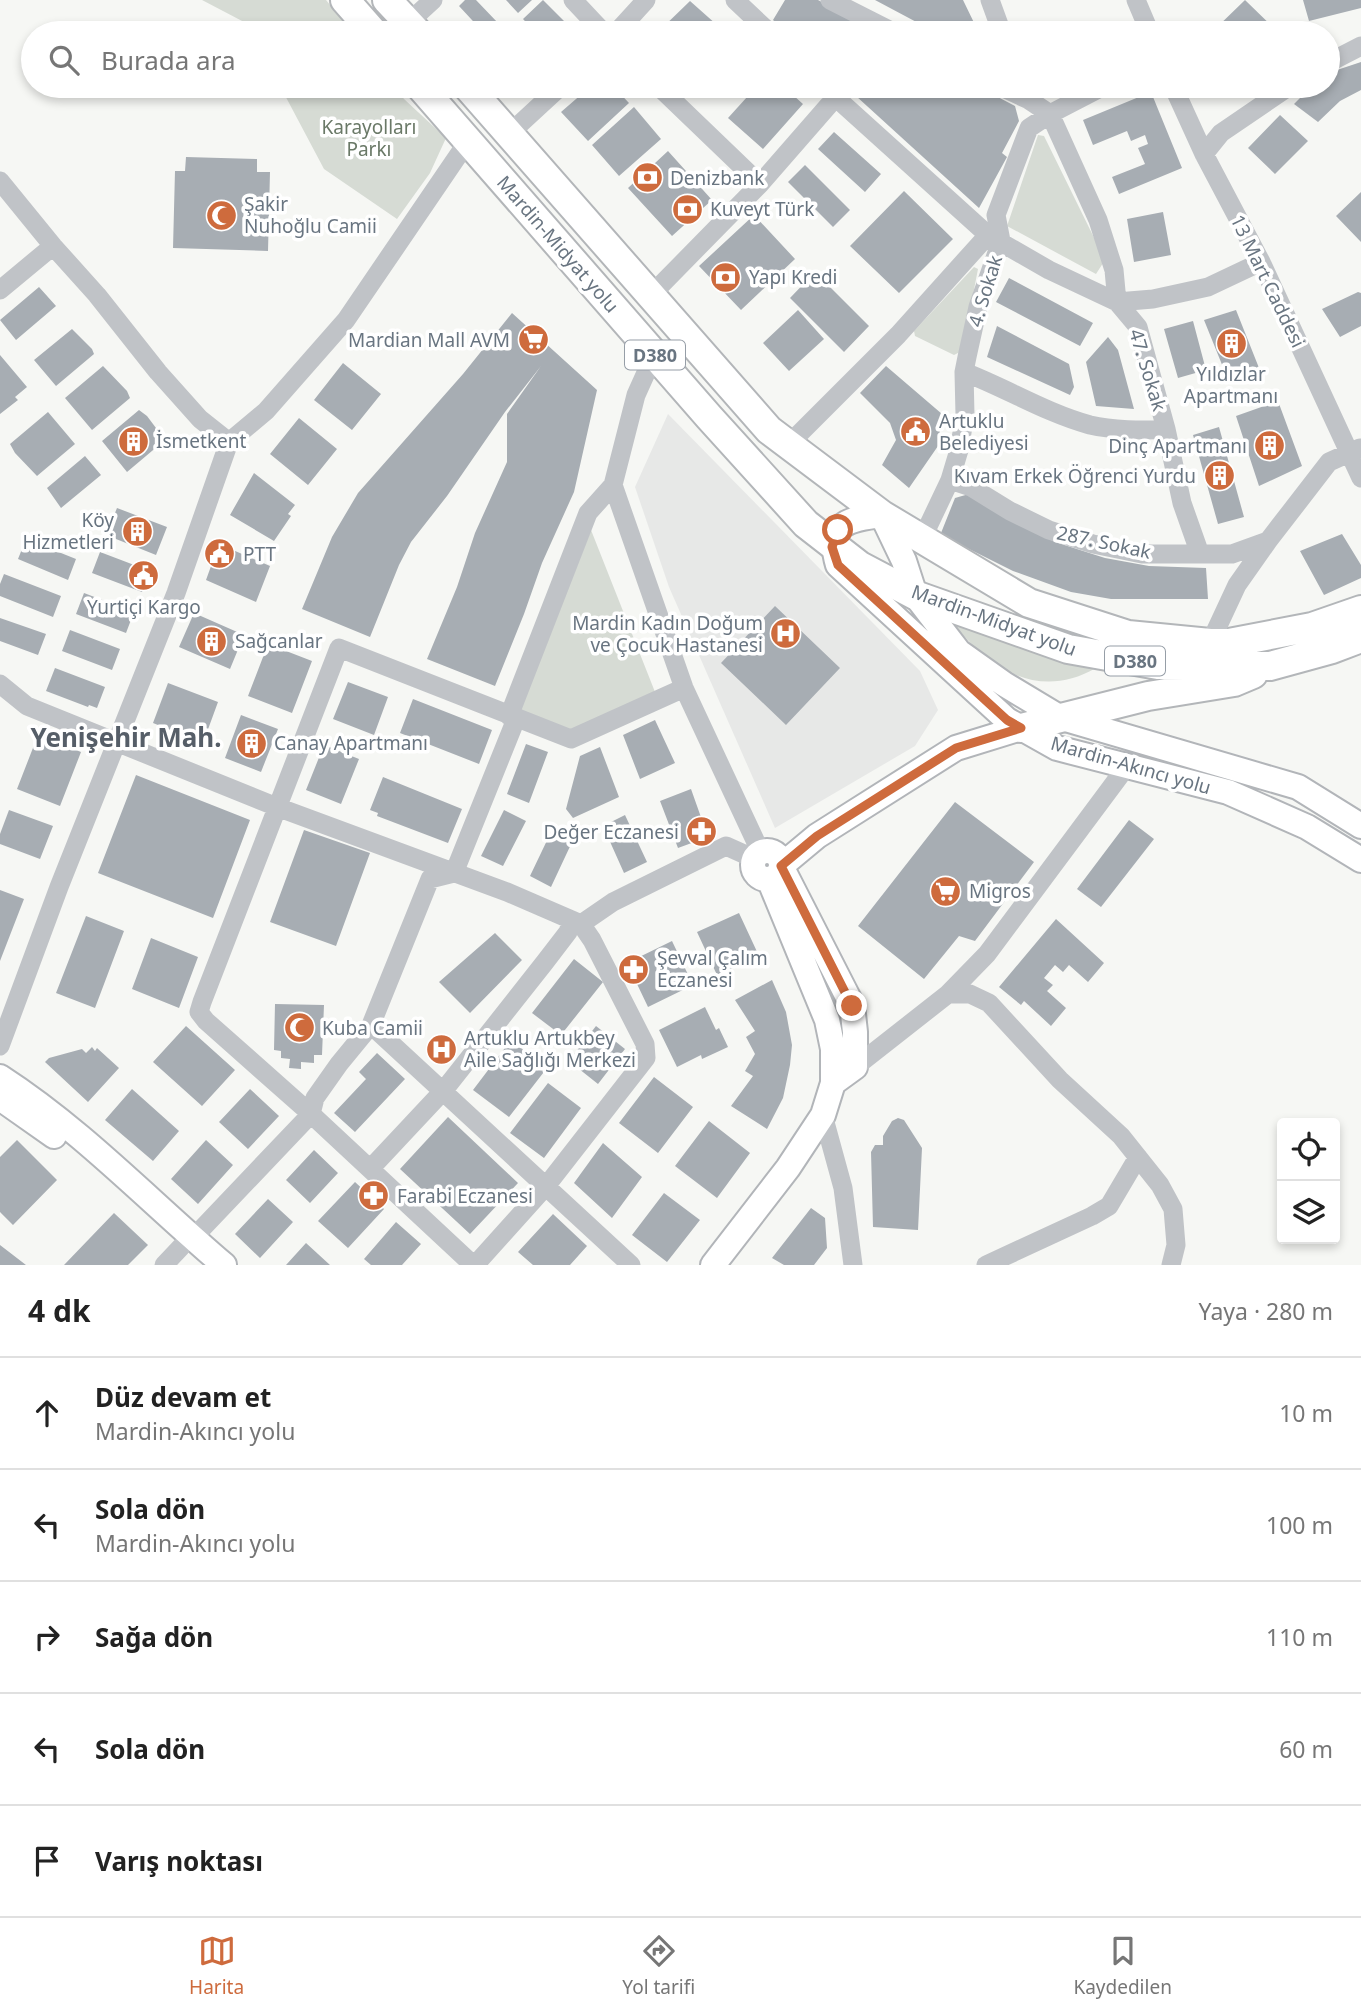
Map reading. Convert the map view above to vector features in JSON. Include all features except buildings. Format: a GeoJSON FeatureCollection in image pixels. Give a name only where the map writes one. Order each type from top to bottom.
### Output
{"type":"FeatureCollection","features":[{"type":"Feature","properties":{"kind":"highway"},"geometry":{"type":"LineString","coordinates":[[345,0],[363,21]]}},
{"type":"Feature","properties":{"kind":"highway"},"geometry":{"type":"LineString","coordinates":[[387,0],[406,21]]}},
{"type":"Feature","properties":{"kind":"highway","name":"Mardin-Midyat yolu"},"geometry":{"type":"LineString","coordinates":[[430,98],[654,355],[835,556],[915,595],[1068,649],[1158,665],[1270,666],[1361,638]]}},
{"type":"Feature","properties":{"kind":"highway","name":"Mardin-Midyat yolu"},"geometry":{"type":"LineString","coordinates":[[478,98],[769,430],[882,515],[1029,603],[1128,635],[1210,643],[1229,643],[1312,627],[1361,610]]}},
{"type":"Feature","properties":{"kind":"highway"},"geometry":{"type":"LineString","coordinates":[[1021,728],[1148,696],[1234,682],[1270,666]]}},
{"type":"Feature","properties":{"kind":"main road"},"geometry":{"type":"LineString","coordinates":[[835,556],[838,530],[860,517],[882,515]]}},
{"type":"Feature","properties":{"kind":"main road","name":"Mardin-Akıncı yolu"},"geometry":{"type":"LineString","coordinates":[[882,515],[904,561],[915,595],[959,652],[1004,684],[1059,717],[1298,787],[1361,826]]}},
{"type":"Feature","properties":{"kind":"main road","name":"Mardin-Akıncı yolu"},"geometry":{"type":"LineString","coordinates":[[835,556],[1007,720],[1057,748],[1228,792],[1307,827],[1361,860]]}},
{"type":"Feature","properties":{"kind":"main road"},"geometry":{"type":"LineString","coordinates":[[765,866],[956,748],[1021,728]]}},
{"type":"Feature","properties":{"kind":"main road"},"geometry":{"type":"LineString","coordinates":[[765,866],[852,1006],[855,1067],[834,1083]]}},
{"type":"Feature","properties":{"kind":"main road"},"geometry":{"type":"LineString","coordinates":[[713,1265],[781,1178],[823,1115],[834,1083],[834,1049],[827,1020],[765,866]]}},
{"type":"Feature","properties":{"kind":"main road"},"geometry":{"type":"LineString","coordinates":[[0,1077],[67,1126],[179,1250],[224,1265]]}},
{"type":"Feature","properties":{"kind":"main road"},"geometry":{"type":"LineString","coordinates":[[0,1098],[44,1128],[179,1250],[201,1265]]}},
{"type":"Feature","properties":{"kind":"street"},"geometry":{"type":"LineString","coordinates":[[418,21],[433,0]]}},
{"type":"Feature","properties":{"kind":"street"},"geometry":{"type":"LineString","coordinates":[[573,0],[593,21]]}},
{"type":"Feature","properties":{"kind":"street"},"geometry":{"type":"LineString","coordinates":[[627,21],[646,0]]}},
{"type":"Feature","properties":{"kind":"street"},"geometry":{"type":"LineString","coordinates":[[830,0],[871,21]]}},
{"type":"Feature","properties":{"kind":"street"},"geometry":{"type":"LineString","coordinates":[[990,0],[998,21]]}},
{"type":"Feature","properties":{"kind":"street"},"geometry":{"type":"LineString","coordinates":[[1136,0],[1145,21]]}},
{"type":"Feature","properties":{"kind":"street"},"geometry":{"type":"LineString","coordinates":[[743,2],[760,21]]}},
{"type":"Feature","properties":{"kind":"street"},"geometry":{"type":"LineString","coordinates":[[1340,57],[1361,46]]}},
{"type":"Feature","properties":{"kind":"street"},"geometry":{"type":"LineString","coordinates":[[510,133],[548,98]]}},
{"type":"Feature","properties":{"kind":"street"},"geometry":{"type":"LineString","coordinates":[[670,98],[760,184]]}},
{"type":"Feature","properties":{"kind":"street"},"geometry":{"type":"LineString","coordinates":[[651,295],[760,184],[824,98]]}},
{"type":"Feature","properties":{"kind":"street"},"geometry":{"type":"LineString","coordinates":[[836,98],[994,237],[1049,270],[1117,302],[1153,299],[1208,287],[1261,262]]}},
{"type":"Feature","properties":{"kind":"street"},"geometry":{"type":"LineString","coordinates":[[1032,98],[1050,114],[1098,220],[1114,271],[1117,302]]}},
{"type":"Feature","properties":{"kind":"street","name":"4. Sokak"},"geometry":{"type":"LineString","coordinates":[[922,539],[950,480],[959,450],[965,415],[964,372],[994,237],[996,215],[1029,128],[1081,98]]}},
{"type":"Feature","properties":{"kind":"street","name":"13 Mart Caddesi"},"geometry":{"type":"LineString","coordinates":[[1179,98],[1204,154],[1355,451],[1361,478]]}},
{"type":"Feature","properties":{"kind":"street"},"geometry":{"type":"LineString","coordinates":[[1204,154],[1221,133],[1272,98]]}},
{"type":"Feature","properties":{"kind":"street"},"geometry":{"type":"LineString","coordinates":[[0,1046],[59,887],[176,593],[229,442],[266,411],[346,320],[468,141]]}},
{"type":"Feature","properties":{"kind":"street"},"geometry":{"type":"LineString","coordinates":[[0,181],[158,372],[200,419],[229,442]]}},
{"type":"Feature","properties":{"kind":"street"},"geometry":{"type":"LineString","coordinates":[[788,445],[994,237]]}},
{"type":"Feature","properties":{"kind":"street"},"geometry":{"type":"LineString","coordinates":[[0,290],[53,246]]}},
{"type":"Feature","properties":{"kind":"street","name":"47. Sokak"},"geometry":{"type":"LineString","coordinates":[[1117,302],[1138,327],[1166,429],[1182,503],[1199,554]]}},
{"type":"Feature","properties":{"kind":"street"},"geometry":{"type":"LineString","coordinates":[[454,873],[588,513],[613,485],[636,395],[654,355]]}},
{"type":"Feature","properties":{"kind":"street"},"geometry":{"type":"LineString","coordinates":[[964,372],[1091,425],[1166,429]]}},
{"type":"Feature","properties":{"kind":"street"},"geometry":{"type":"LineString","coordinates":[[1210,643],[1237,585],[1268,541],[1329,462],[1355,451]]}},
{"type":"Feature","properties":{"kind":"street","name":"287. Sokak"},"geometry":{"type":"LineString","coordinates":[[950,480],[971,486],[1010,511],[1049,530],[1093,544],[1142,554],[1232,554],[1268,541]]}},
{"type":"Feature","properties":{"kind":"street"},"geometry":{"type":"LineString","coordinates":[[613,485],[684,688],[765,866]]}},
{"type":"Feature","properties":{"kind":"street"},"geometry":{"type":"LineString","coordinates":[[0,684],[27,706],[277,807],[507,892],[576,922],[592,940],[645,1044],[646,1058],[547,1185],[474,1265],[200,1012],[277,807],[340,648],[571,739],[684,688]]}},
{"type":"Feature","properties":{"kind":"street"},"geometry":{"type":"LineString","coordinates":[[855,1067],[948,994],[987,954],[1127,766]]}},
{"type":"Feature","properties":{"kind":"street"},"geometry":{"type":"LineString","coordinates":[[370,1169],[444,1090],[576,922],[726,846],[765,866]]}},
{"type":"Feature","properties":{"kind":"street"},"geometry":{"type":"LineString","coordinates":[[179,1250],[311,1114],[315,1098],[339,1063],[371,1025],[430,879],[454,873]]}},
{"type":"Feature","properties":{"kind":"street"},"geometry":{"type":"LineString","coordinates":[[948,994],[970,994],[989,1003],[1059,1080],[1121,1136],[1160,1185],[1172,1209],[1176,1245],[1171,1265]]}},
{"type":"Feature","properties":{"kind":"street"},"geometry":{"type":"LineString","coordinates":[[371,1025],[631,1265]]}},
{"type":"Feature","properties":{"kind":"street"},"geometry":{"type":"LineString","coordinates":[[823,1115],[843,1188],[853,1265]]}},
{"type":"Feature","properties":{"kind":"street"},"geometry":{"type":"LineString","coordinates":[[986,1265],[1109,1206],[1138,1157]]}},
{"type":"Feature","properties":{"kind":"shaded area","name":"Mardin Kadın Doğum ve Çocuk Hastanesi"},"geometry":{"type":"Polygon","coordinates":[[[668,414],[920,671],[938,710],[915,746],[775,828],[669,587],[635,487],[668,414]]]}},
{"type":"Feature","properties":{"kind":"green space"},"geometry":{"type":"Polygon","coordinates":[[[202,0],[326,0],[343,21],[242,21],[202,0]]]}},
{"type":"Feature","properties":{"kind":"green space","name":"Karayolları Parkı"},"geometry":{"type":"Polygon","coordinates":[[[286,98],[403,98],[446,138],[430,173],[397,219],[324,169],[286,98]]]}},
{"type":"Feature","properties":{"kind":"green space"},"geometry":{"type":"Polygon","coordinates":[[[1038,135],[1044,136],[1105,260],[1096,274],[1007,226],[1038,135]]]}},
{"type":"Feature","properties":{"kind":"green space"},"geometry":{"type":"Polygon","coordinates":[[[974,267],[978,269],[962,351],[954,355],[915,336],[914,331],[974,267]]]}},
{"type":"Feature","properties":{"kind":"green space"},"geometry":{"type":"Polygon","coordinates":[[[591,530],[655,692],[570,730],[520,711],[591,530]]]}},
{"type":"Feature","properties":{"kind":"green space"},"geometry":{"type":"Polygon","coordinates":[[[950,619],[1022,648],[1096,668],[1074,678],[1053,681],[1033,680],[1014,674],[996,665],[980,652],[950,619]]]}},
{"type":"Feature","properties":{"kind":"place","name":"Denizbank"},"geometry":{"type":"Point","coordinates":[647,178]}},
{"type":"Feature","properties":{"kind":"place","name":"Kuveyt Türk"},"geometry":{"type":"Point","coordinates":[687,209]}},
{"type":"Feature","properties":{"kind":"place","name":"Şakir Nuhoğlu Camii"},"geometry":{"type":"Point","coordinates":[221,215]}},
{"type":"Feature","properties":{"kind":"place","name":"Yapı Kredi"},"geometry":{"type":"Point","coordinates":[726,277]}},
{"type":"Feature","properties":{"kind":"place","name":"Mardian Mall AVM"},"geometry":{"type":"Point","coordinates":[533,340]}},
{"type":"Feature","properties":{"kind":"place","name":"Yıldızlar Apartmanı"},"geometry":{"type":"Point","coordinates":[1231,343]}},
{"type":"Feature","properties":{"kind":"place","name":"Artuklu Belediyesi"},"geometry":{"type":"Point","coordinates":[916,432]}},
{"type":"Feature","properties":{"kind":"place","name":"İsmetkent"},"geometry":{"type":"Point","coordinates":[133,441]}},
{"type":"Feature","properties":{"kind":"place","name":"Dinç Apartmanı"},"geometry":{"type":"Point","coordinates":[1270,446]}},
{"type":"Feature","properties":{"kind":"place","name":"Kıvam Erkek Öğrenci Yurdu"},"geometry":{"type":"Point","coordinates":[1219,476]}},
{"type":"Feature","properties":{"kind":"place","name":"Köy Hizmetleri"},"geometry":{"type":"Point","coordinates":[137,531]}},
{"type":"Feature","properties":{"kind":"place","name":"PTT"},"geometry":{"type":"Point","coordinates":[220,554]}},
{"type":"Feature","properties":{"kind":"place","name":"Yurtiçi Kargo"},"geometry":{"type":"Point","coordinates":[144,576]}},
{"type":"Feature","properties":{"kind":"place","name":"Mardin Kadın Doğum ve Çocuk Hastanesi"},"geometry":{"type":"Point","coordinates":[786,634]}},
{"type":"Feature","properties":{"kind":"place","name":"Sağcanlar"},"geometry":{"type":"Point","coordinates":[212,641]}},
{"type":"Feature","properties":{"kind":"place","name":"Canay Apartmanı"},"geometry":{"type":"Point","coordinates":[251,743]}},
{"type":"Feature","properties":{"kind":"place","name":"Değer Eczanesi"},"geometry":{"type":"Point","coordinates":[702,832]}},
{"type":"Feature","properties":{"kind":"place","name":"Migros"},"geometry":{"type":"Point","coordinates":[946,891]}},
{"type":"Feature","properties":{"kind":"place","name":"Şevval Çalım Eczanesi"},"geometry":{"type":"Point","coordinates":[634,969]}},
{"type":"Feature","properties":{"kind":"place","name":"Kuba Camii"},"geometry":{"type":"Point","coordinates":[299,1028]}},
{"type":"Feature","properties":{"kind":"place","name":"Artuklu Artukbey Aile Sağlığı Merkezi"},"geometry":{"type":"Point","coordinates":[441,1049]}},
{"type":"Feature","properties":{"kind":"place","name":"Farabi Eczanesi"},"geometry":{"type":"Point","coordinates":[374,1196]}},
{"type":"Feature","properties":{"kind":"district","name":"Yenişehir Mah."},"geometry":{"type":"Point","coordinates":[126,737]}},
{"type":"Feature","properties":{"kind":"route"},"geometry":{"type":"LineString","coordinates":[[838,530],[832,547],[838,565],[1007,720],[1021,728],[956,748],[817,836],[781,866],[852,1006]]}}]}
